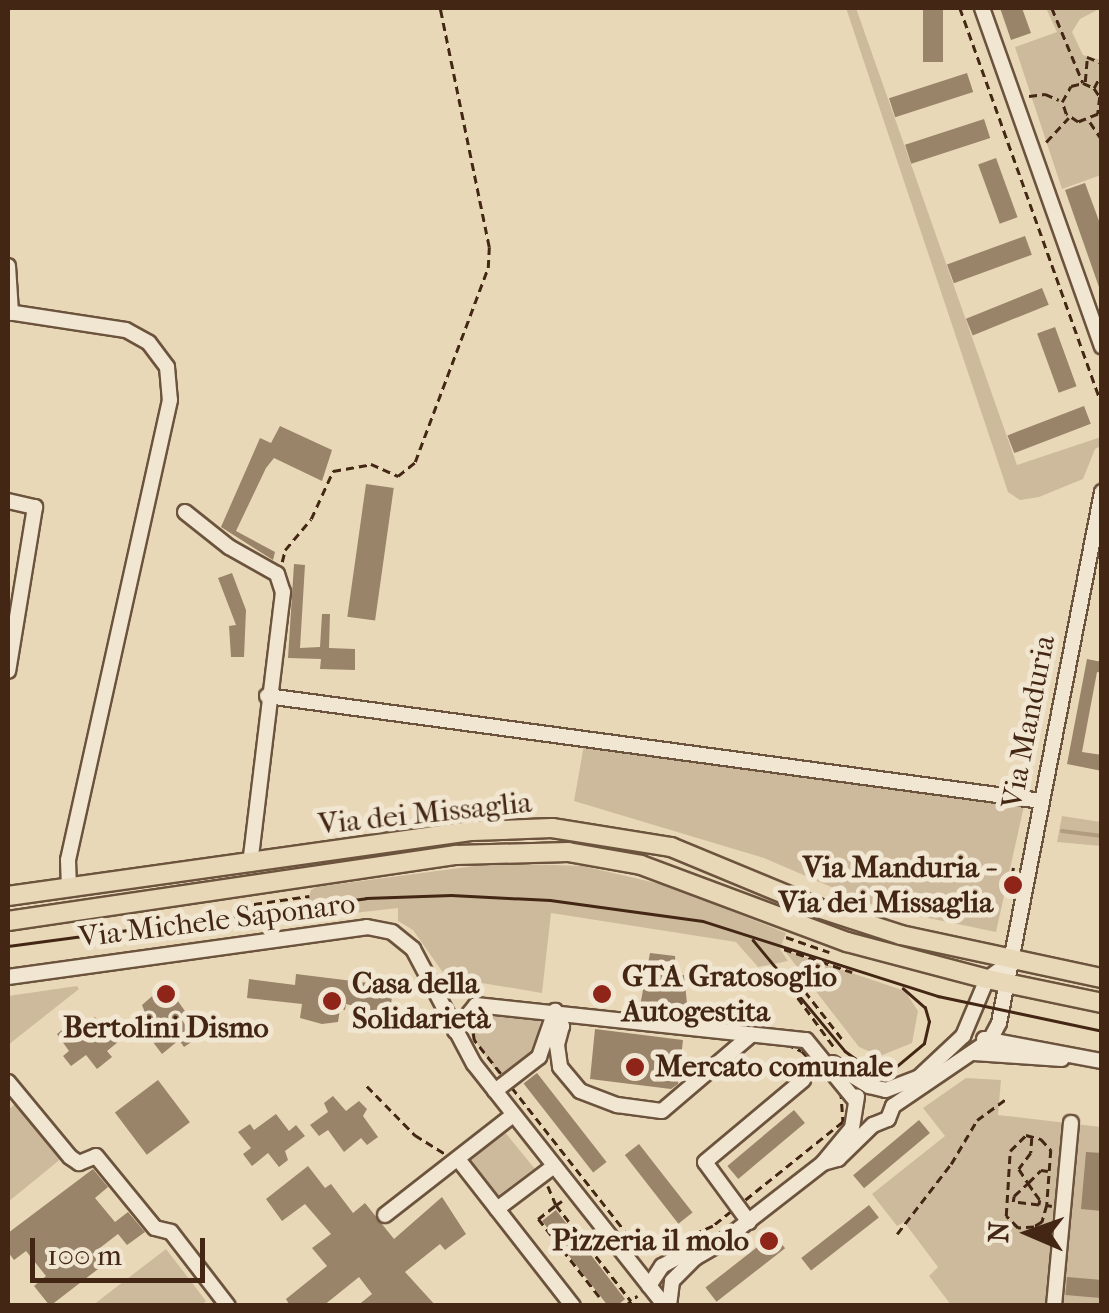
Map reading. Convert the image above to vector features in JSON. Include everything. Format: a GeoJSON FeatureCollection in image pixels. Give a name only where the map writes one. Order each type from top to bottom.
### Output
{"type":"FeatureCollection","features":[{"type":"Feature","properties":{"kind":"main road","name":"Via dei Missaglia"},"geometry":{"type":"LineString","coordinates":[[8,896],[472,831],[516,827],[589,831],[671,848],[818,908],[901,935],[1010,962],[1102,978]]}},
{"type":"Feature","properties":{"kind":"main road","name":"Via dei Missaglia"},"geometry":{"type":"LineString","coordinates":[[8,921],[456,855],[568,852],[641,864],[846,942],[986,979],[1102,1003]]}},
{"type":"Feature","properties":{"kind":"street"},"geometry":{"type":"LineString","coordinates":[[982,8],[1102,346]]}},
{"type":"Feature","properties":{"kind":"street"},"geometry":{"type":"LineString","coordinates":[[8,266],[9,312],[126,330],[149,343],[167,367],[170,400],[68,860],[69,888]]}},
{"type":"Feature","properties":{"kind":"street","name":"Via Manduria"},"geometry":{"type":"LineString","coordinates":[[1010,962],[1102,492]]}},
{"type":"Feature","properties":{"kind":"street"},"geometry":{"type":"LineString","coordinates":[[8,501],[35,507],[8,670]]}},
{"type":"Feature","properties":{"kind":"street"},"geometry":{"type":"LineString","coordinates":[[185,512],[229,547],[277,574],[282,592],[250,864]]}},
{"type":"Feature","properties":{"kind":"street"},"geometry":{"type":"LineString","coordinates":[[268,696],[1042,801]]}},
{"type":"Feature","properties":{"kind":"street","name":"Via Michele Saponaro"},"geometry":{"type":"LineString","coordinates":[[8,977],[367,927],[392,932],[409,943],[455,1031],[495,1091],[629,1260],[643,1291],[667,1306]]}},
{"type":"Feature","properties":{"kind":"street"},"geometry":{"type":"LineString","coordinates":[[455,1031],[476,1005],[806,1040],[829,1052],[869,1086],[886,1090],[918,1078],[963,1036],[986,979],[1010,962]]}},
{"type":"Feature","properties":{"kind":"street"},"geometry":{"type":"LineString","coordinates":[[823,1164],[838,1159],[873,1124],[886,1120],[893,1106],[990,1040],[1010,984],[1010,962]]}},
{"type":"Feature","properties":{"kind":"street"},"geometry":{"type":"LineString","coordinates":[[555,1011],[562,1026],[556,1044],[560,1067],[580,1090],[632,1107],[662,1110],[752,1034]]}},
{"type":"Feature","properties":{"kind":"street"},"geometry":{"type":"LineString","coordinates":[[495,1091],[538,1057],[555,1011]]}},
{"type":"Feature","properties":{"kind":"street"},"geometry":{"type":"LineString","coordinates":[[963,1036],[1102,1061]]}},
{"type":"Feature","properties":{"kind":"street"},"geometry":{"type":"LineString","coordinates":[[963,1036],[974,1053]]}},
{"type":"Feature","properties":{"kind":"street"},"geometry":{"type":"LineString","coordinates":[[829,1052],[856,1108],[873,1124]]}},
{"type":"Feature","properties":{"kind":"street"},"geometry":{"type":"LineString","coordinates":[[974,1053],[1007,1052],[1044,1060],[1081,1058]]}},
{"type":"Feature","properties":{"kind":"street"},"geometry":{"type":"LineString","coordinates":[[749,1222],[705,1162],[803,1080]]}},
{"type":"Feature","properties":{"kind":"street"},"geometry":{"type":"LineString","coordinates":[[9,1086],[79,1163],[96,1156],[155,1228],[171,1232],[228,1306]]}},
{"type":"Feature","properties":{"kind":"street"},"geometry":{"type":"LineString","coordinates":[[643,1291],[672,1280],[695,1258],[823,1164],[846,1138],[869,1086]]}},
{"type":"Feature","properties":{"kind":"street"},"geometry":{"type":"LineString","coordinates":[[886,1090],[893,1106]]}},
{"type":"Feature","properties":{"kind":"street"},"geometry":{"type":"LineString","coordinates":[[385,1215],[514,1115]]}},
{"type":"Feature","properties":{"kind":"street"},"geometry":{"type":"LineString","coordinates":[[1054,1306],[1071,1123]]}},
{"type":"Feature","properties":{"kind":"street"},"geometry":{"type":"LineString","coordinates":[[455,1158],[573,1306]]}},
{"type":"Feature","properties":{"kind":"street"},"geometry":{"type":"LineString","coordinates":[[498,1209],[554,1166]]}},
{"type":"Feature","properties":{"kind":"street"},"geometry":{"type":"LineString","coordinates":[[643,1291],[662,1266],[680,1256],[695,1258]]}},
{"type":"Feature","properties":{"kind":"street"},"geometry":{"type":"LineString","coordinates":[[629,1260],[662,1266]]}},
{"type":"Feature","properties":{"kind":"street"},"geometry":{"type":"LineString","coordinates":[[667,1306],[672,1280]]}},
{"type":"Feature","properties":{"kind":"path"},"geometry":{"type":"LineString","coordinates":[[277,574],[285,550],[312,519],[333,470],[371,464],[398,476],[415,462],[488,268],[488,247],[440,8]]}},
{"type":"Feature","properties":{"kind":"path"},"geometry":{"type":"LineString","coordinates":[[960,8],[1102,404]]}},
{"type":"Feature","properties":{"kind":"path"},"geometry":{"type":"LineString","coordinates":[[1052,8],[1084,83]]}},
{"type":"Feature","properties":{"kind":"path"},"geometry":{"type":"LineString","coordinates":[[1084,83],[1087,57],[1102,63]]}},
{"type":"Feature","properties":{"kind":"path"},"geometry":{"type":"LineString","coordinates":[[1094,88],[1102,72]]}},
{"type":"Feature","properties":{"kind":"path"},"geometry":{"type":"LineString","coordinates":[[1062,102],[1071,86],[1084,83],[1094,88],[1101,103],[1089,121]]}},
{"type":"Feature","properties":{"kind":"path"},"geometry":{"type":"LineString","coordinates":[[1028,96],[1045,94],[1062,102],[1069,118]]}},
{"type":"Feature","properties":{"kind":"path"},"geometry":{"type":"LineString","coordinates":[[1069,118],[1089,121],[1102,140]]}},
{"type":"Feature","properties":{"kind":"path"},"geometry":{"type":"LineString","coordinates":[[1046,142],[1069,118]]}},
{"type":"Feature","properties":{"kind":"path"},"geometry":{"type":"LineString","coordinates":[[1008,897],[1013,868]]}},
{"type":"Feature","properties":{"kind":"path"},"geometry":{"type":"LineString","coordinates":[[241,906],[310,896]]}},
{"type":"Feature","properties":{"kind":"path"},"geometry":{"type":"LineString","coordinates":[[181,925],[242,917]]}},
{"type":"Feature","properties":{"kind":"path"},"geometry":{"type":"LineString","coordinates":[[786,937],[833,954]]}},
{"type":"Feature","properties":{"kind":"path"},"geometry":{"type":"LineString","coordinates":[[784,949],[852,972]]}},
{"type":"Feature","properties":{"kind":"path"},"geometry":{"type":"LineString","coordinates":[[797,981],[843,1040]]}},
{"type":"Feature","properties":{"kind":"path"},"geometry":{"type":"LineString","coordinates":[[790,988],[829,1052]]}},
{"type":"Feature","properties":{"kind":"path"},"geometry":{"type":"LineString","coordinates":[[367,1086],[420,1140],[455,1158]]}},
{"type":"Feature","properties":{"kind":"path"},"geometry":{"type":"LineString","coordinates":[[897,1234],[952,1164],[977,1120],[1007,1098]]}},
{"type":"Feature","properties":{"kind":"path"},"geometry":{"type":"LineString","coordinates":[[1033,1135],[1031,1152],[1018,1169],[1028,1183],[1040,1200],[1039,1205],[1012,1202],[1028,1183],[1040,1170],[1050,1171]]}},
{"type":"Feature","properties":{"kind":"path"},"geometry":{"type":"LineString","coordinates":[[1033,1135],[1051,1150],[1046,1206],[1042,1222],[1034,1228],[1018,1228],[1006,1216],[1010,1152],[1018,1138],[1033,1135]]}},
{"type":"Feature","properties":{"kind":"path"},"geometry":{"type":"LineString","coordinates":[[804,1156],[824,1141]]}},
{"type":"Feature","properties":{"kind":"path"},"geometry":{"type":"LineString","coordinates":[[548,1182],[556,1205],[631,1300]]}},
{"type":"Feature","properties":{"kind":"path"},"geometry":{"type":"LineString","coordinates":[[562,1200],[538,1220],[600,1297]]}},
{"type":"Feature","properties":{"kind":"path"},"geometry":{"type":"LineString","coordinates":[[1046,1206],[1063,1207]]}},
{"type":"Feature","properties":{"kind":"path"},"geometry":{"type":"LineString","coordinates":[[568,1220],[574,1216]]}},
{"type":"Feature","properties":{"kind":"path"},"geometry":{"type":"LineString","coordinates":[[584,1241],[591,1236]]}},
{"type":"Feature","properties":{"kind":"path"},"geometry":{"type":"LineString","coordinates":[[601,1262],[607,1258]]}},
{"type":"Feature","properties":{"kind":"path"},"geometry":{"type":"LineString","coordinates":[[617,1282],[623,1278]]}},
{"type":"Feature","properties":{"kind":"path"},"geometry":{"type":"LineString","coordinates":[[625,1306],[643,1291]]}},
{"type":"Feature","properties":{"kind":"shaded area"},"geometry":{"type":"Polygon","coordinates":[[[846,8],[856,8],[1017,465],[1101,437],[1101,446],[1095,449],[1083,479],[1039,497],[1020,500],[1008,492],[846,8]]]}},
{"type":"Feature","properties":{"kind":"shaded area"},"geometry":{"type":"Polygon","coordinates":[[[1046,8],[1101,8],[1080,19],[1072,32],[1083,55],[1101,60],[1101,175],[1062,189],[1015,47],[1057,32],[1046,8]]]}},
{"type":"Feature","properties":{"kind":"shaded area"},"geometry":{"type":"Polygon","coordinates":[[[584,745],[1024,806],[996,932],[880,908],[764,858],[574,801],[584,745]]]}},
{"type":"Feature","properties":{"kind":"shaded area"},"geometry":{"type":"Polygon","coordinates":[[[1062,816],[1101,822],[1101,846],[1057,842],[1062,816]]]}},
{"type":"Feature","properties":{"kind":"shaded area"},"geometry":{"type":"Polygon","coordinates":[[[497,863],[583,866],[669,886],[786,933],[780,949],[788,961],[758,967],[736,942],[551,913],[542,993],[446,977],[413,930],[398,921],[398,908],[310,918],[305,911],[311,890],[316,887],[497,863]]]}},
{"type":"Feature","properties":{"kind":"shaded area"},"geometry":{"type":"Polygon","coordinates":[[[784,950],[905,991],[918,1011],[912,1043],[880,1056],[859,1047],[784,950]]]}},
{"type":"Feature","properties":{"kind":"shaded area"},"geometry":{"type":"Polygon","coordinates":[[[77,986],[79,989],[8,1045],[8,996],[77,986]]]}},
{"type":"Feature","properties":{"kind":"shaded area"},"geometry":{"type":"Polygon","coordinates":[[[483,1010],[542,1014],[534,1051],[501,1078],[471,1035],[472,1019],[483,1010]]]}},
{"type":"Feature","properties":{"kind":"shaded area"},"geometry":{"type":"Polygon","coordinates":[[[966,1078],[1001,1080],[998,1115],[1101,1127],[1101,1305],[951,1305],[929,1276],[938,1267],[904,1222],[897,1226],[872,1194],[945,1136],[923,1108],[966,1078]]]}},
{"type":"Feature","properties":{"kind":"shaded area"},"geometry":{"type":"Polygon","coordinates":[[[16,1103],[62,1158],[8,1202],[8,1110],[16,1103]]]}},
{"type":"Feature","properties":{"kind":"shaded area"},"geometry":{"type":"Polygon","coordinates":[[[503,1130],[539,1174],[532,1170],[494,1199],[464,1160],[503,1130]]]}},
{"type":"Feature","properties":{"kind":"shaded area"},"geometry":{"type":"Polygon","coordinates":[[[166,1249],[206,1301],[201,1306],[93,1305],[166,1249]]]}},
{"type":"Feature","properties":{"kind":"building"},"geometry":{"type":"Polygon","coordinates":[[[923,8],[943,8],[943,62],[923,62],[923,8]]]}},
{"type":"Feature","properties":{"kind":"building"},"geometry":{"type":"Polygon","coordinates":[[[1000,8],[1022,8],[1031,33],[1011,40],[1000,8]]]}},
{"type":"Feature","properties":{"kind":"building"},"geometry":{"type":"Polygon","coordinates":[[[967,73],[973,92],[895,117],[889,98],[967,73]]]}},
{"type":"Feature","properties":{"kind":"building"},"geometry":{"type":"Polygon","coordinates":[[[984,119],[990,138],[911,164],[905,145],[984,119]]]}},
{"type":"Feature","properties":{"kind":"building"},"geometry":{"type":"Polygon","coordinates":[[[996,158],[1018,217],[1000,224],[978,164],[996,158]]]}},
{"type":"Feature","properties":{"kind":"building"},"geometry":{"type":"Polygon","coordinates":[[[1085,183],[1102,229],[1100,290],[1065,190],[1085,183]]]}},
{"type":"Feature","properties":{"kind":"building"},"geometry":{"type":"Polygon","coordinates":[[[1025,236],[1032,255],[954,283],[947,264],[1025,236]]]}},
{"type":"Feature","properties":{"kind":"building"},"geometry":{"type":"Polygon","coordinates":[[[1042,288],[1049,305],[973,335],[966,319],[1042,288]]]}},
{"type":"Feature","properties":{"kind":"building"},"geometry":{"type":"Polygon","coordinates":[[[1055,327],[1077,386],[1059,393],[1037,333],[1055,327]]]}},
{"type":"Feature","properties":{"kind":"building"},"geometry":{"type":"Polygon","coordinates":[[[1084,406],[1091,424],[1014,453],[1007,435],[1084,406]]]}},
{"type":"Feature","properties":{"kind":"building"},"geometry":{"type":"Polygon","coordinates":[[[280,426],[332,450],[322,481],[274,458],[266,468],[236,531],[275,552],[273,560],[221,527],[260,438],[271,443],[280,426]]]}},
{"type":"Feature","properties":{"kind":"building"},"geometry":{"type":"Polygon","coordinates":[[[366,484],[394,488],[375,621],[347,617],[366,484]]]}},
{"type":"Feature","properties":{"kind":"building"},"geometry":{"type":"Polygon","coordinates":[[[294,564],[305,565],[300,648],[320,647],[322,614],[330,614],[329,648],[355,649],[355,670],[320,669],[321,659],[288,658],[294,564]]]}},
{"type":"Feature","properties":{"kind":"building"},"geometry":{"type":"Polygon","coordinates":[[[232,573],[246,610],[244,657],[231,657],[229,626],[236,625],[218,578],[232,573]]]}},
{"type":"Feature","properties":{"kind":"building"},"geometry":{"type":"Polygon","coordinates":[[[1087,659],[1102,662],[1102,673],[1097,672],[1082,752],[1102,755],[1102,771],[1067,764],[1087,659]]]}},
{"type":"Feature","properties":{"kind":"building"},"geometry":{"type":"Polygon","coordinates":[[[650,953],[675,956],[676,976],[684,975],[688,1013],[640,1006],[650,953]]]}},
{"type":"Feature","properties":{"kind":"building","name":"Casa della Solidarietà"},"geometry":{"type":"Polygon","coordinates":[[[296,974],[393,986],[390,1015],[346,1004],[345,1010],[340,1009],[338,1022],[322,1024],[300,1018],[302,1004],[247,998],[249,979],[295,985],[296,974]]]}},
{"type":"Feature","properties":{"kind":"building"},"geometry":{"type":"Polygon","coordinates":[[[166,984],[187,1014],[181,1019],[196,1039],[184,1047],[179,1040],[162,1054],[146,1033],[139,1038],[130,1027],[146,1015],[142,1005],[166,984]]]}},
{"type":"Feature","properties":{"kind":"building"},"geometry":{"type":"Polygon","coordinates":[[[95,1017],[106,1033],[116,1029],[123,1038],[107,1051],[112,1057],[97,1069],[86,1055],[71,1066],[63,1056],[69,1051],[57,1034],[68,1025],[73,1032],[95,1017]]]}},
{"type":"Feature","properties":{"kind":"building","name":"Mercato comunale"},"geometry":{"type":"Polygon","coordinates":[[[595,1029],[683,1040],[678,1084],[671,1089],[590,1079],[595,1029]]]}},
{"type":"Feature","properties":{"kind":"building"},"geometry":{"type":"Polygon","coordinates":[[[537,1073],[607,1162],[593,1173],[524,1083],[537,1073]]]}},
{"type":"Feature","properties":{"kind":"building"},"geometry":{"type":"Polygon","coordinates":[[[158,1080],[190,1122],[147,1155],[115,1112],[158,1080]]]}},
{"type":"Feature","properties":{"kind":"building"},"geometry":{"type":"Polygon","coordinates":[[[333,1096],[346,1111],[359,1101],[367,1109],[363,1116],[378,1137],[367,1145],[361,1138],[344,1152],[328,1130],[319,1136],[310,1125],[328,1112],[324,1103],[333,1096]]]}},
{"type":"Feature","properties":{"kind":"building"},"geometry":{"type":"Polygon","coordinates":[[[794,1110],[805,1123],[738,1179],[727,1166],[794,1110]]]}},
{"type":"Feature","properties":{"kind":"building"},"geometry":{"type":"Polygon","coordinates":[[[276,1114],[289,1131],[296,1125],[305,1136],[285,1151],[288,1160],[279,1167],[268,1153],[252,1166],[243,1154],[251,1148],[238,1132],[250,1124],[254,1130],[276,1114]]]}},
{"type":"Feature","properties":{"kind":"building"},"geometry":{"type":"Polygon","coordinates":[[[919,1120],[930,1133],[864,1188],[853,1175],[919,1120]]]}},
{"type":"Feature","properties":{"kind":"building"},"geometry":{"type":"Polygon","coordinates":[[[639,1144],[693,1213],[678,1224],[625,1155],[639,1144]]]}},
{"type":"Feature","properties":{"kind":"building"},"geometry":{"type":"Polygon","coordinates":[[[1086,1152],[1102,1153],[1102,1211],[1081,1209],[1086,1152]]]}},
{"type":"Feature","properties":{"kind":"building"},"geometry":{"type":"Polygon","coordinates":[[[308,1166],[325,1188],[331,1184],[353,1213],[365,1203],[394,1239],[442,1197],[466,1234],[445,1250],[440,1244],[405,1272],[436,1306],[357,1306],[372,1294],[359,1277],[323,1306],[290,1306],[286,1299],[327,1266],[312,1248],[331,1234],[305,1204],[282,1221],[266,1199],[308,1166]]]}},
{"type":"Feature","properties":{"kind":"building"},"geometry":{"type":"Polygon","coordinates":[[[93,1169],[108,1187],[95,1198],[115,1222],[128,1212],[145,1232],[127,1245],[118,1234],[92,1254],[102,1266],[50,1306],[34,1286],[46,1276],[26,1251],[14,1260],[8,1252],[8,1233],[93,1169]]]}},
{"type":"Feature","properties":{"kind":"building"},"geometry":{"type":"Polygon","coordinates":[[[869,1205],[879,1218],[811,1271],[801,1258],[869,1205]]]}},
{"type":"Feature","properties":{"kind":"building"},"geometry":{"type":"Polygon","coordinates":[[[556,1210],[625,1299],[617,1306],[608,1306],[542,1221],[556,1210]]]}},
{"type":"Feature","properties":{"kind":"building"},"geometry":{"type":"Polygon","coordinates":[[[774,1234],[785,1248],[717,1302],[705,1288],[774,1234]]]}},
{"type":"Feature","properties":{"kind":"building"},"geometry":{"type":"Polygon","coordinates":[[[1067,1277],[1102,1280],[1100,1298],[1065,1295],[1067,1277]]]}},
{"type":"Feature","properties":{"kind":"waterway"},"geometry":{"type":"LineString","coordinates":[[1062,831],[1102,836]]}},
{"type":"Feature","properties":{"kind":"tram line"},"geometry":{"type":"LineString","coordinates":[[8,946],[366,898],[451,895],[550,900],[703,921],[938,996],[1102,1031]]}},
{"type":"Feature","properties":{"kind":"tram line"},"geometry":{"type":"LineString","coordinates":[[753,940],[845,1051],[866,1066],[897,1066],[924,1043],[929,1022],[925,1008],[903,989]]}},
{"type":"Feature","properties":{"kind":"place","name":"Via Manduria - Via dei Missaglia"},"geometry":{"type":"Point","coordinates":[1013,885]}},
{"type":"Feature","properties":{"kind":"place","name":"Bertolini Dismo"},"geometry":{"type":"Point","coordinates":[166,994]}},
{"type":"Feature","properties":{"kind":"place","name":"GTA Gratosoglio Autogestita"},"geometry":{"type":"Point","coordinates":[602,994]}},
{"type":"Feature","properties":{"kind":"place","name":"Casa della Solidarietà"},"geometry":{"type":"Point","coordinates":[332,1001]}},
{"type":"Feature","properties":{"kind":"place","name":"Mercato comunale"},"geometry":{"type":"Point","coordinates":[635,1067]}},
{"type":"Feature","properties":{"kind":"place","name":"Pizzeria il molo"},"geometry":{"type":"Point","coordinates":[769,1241]}}]}
